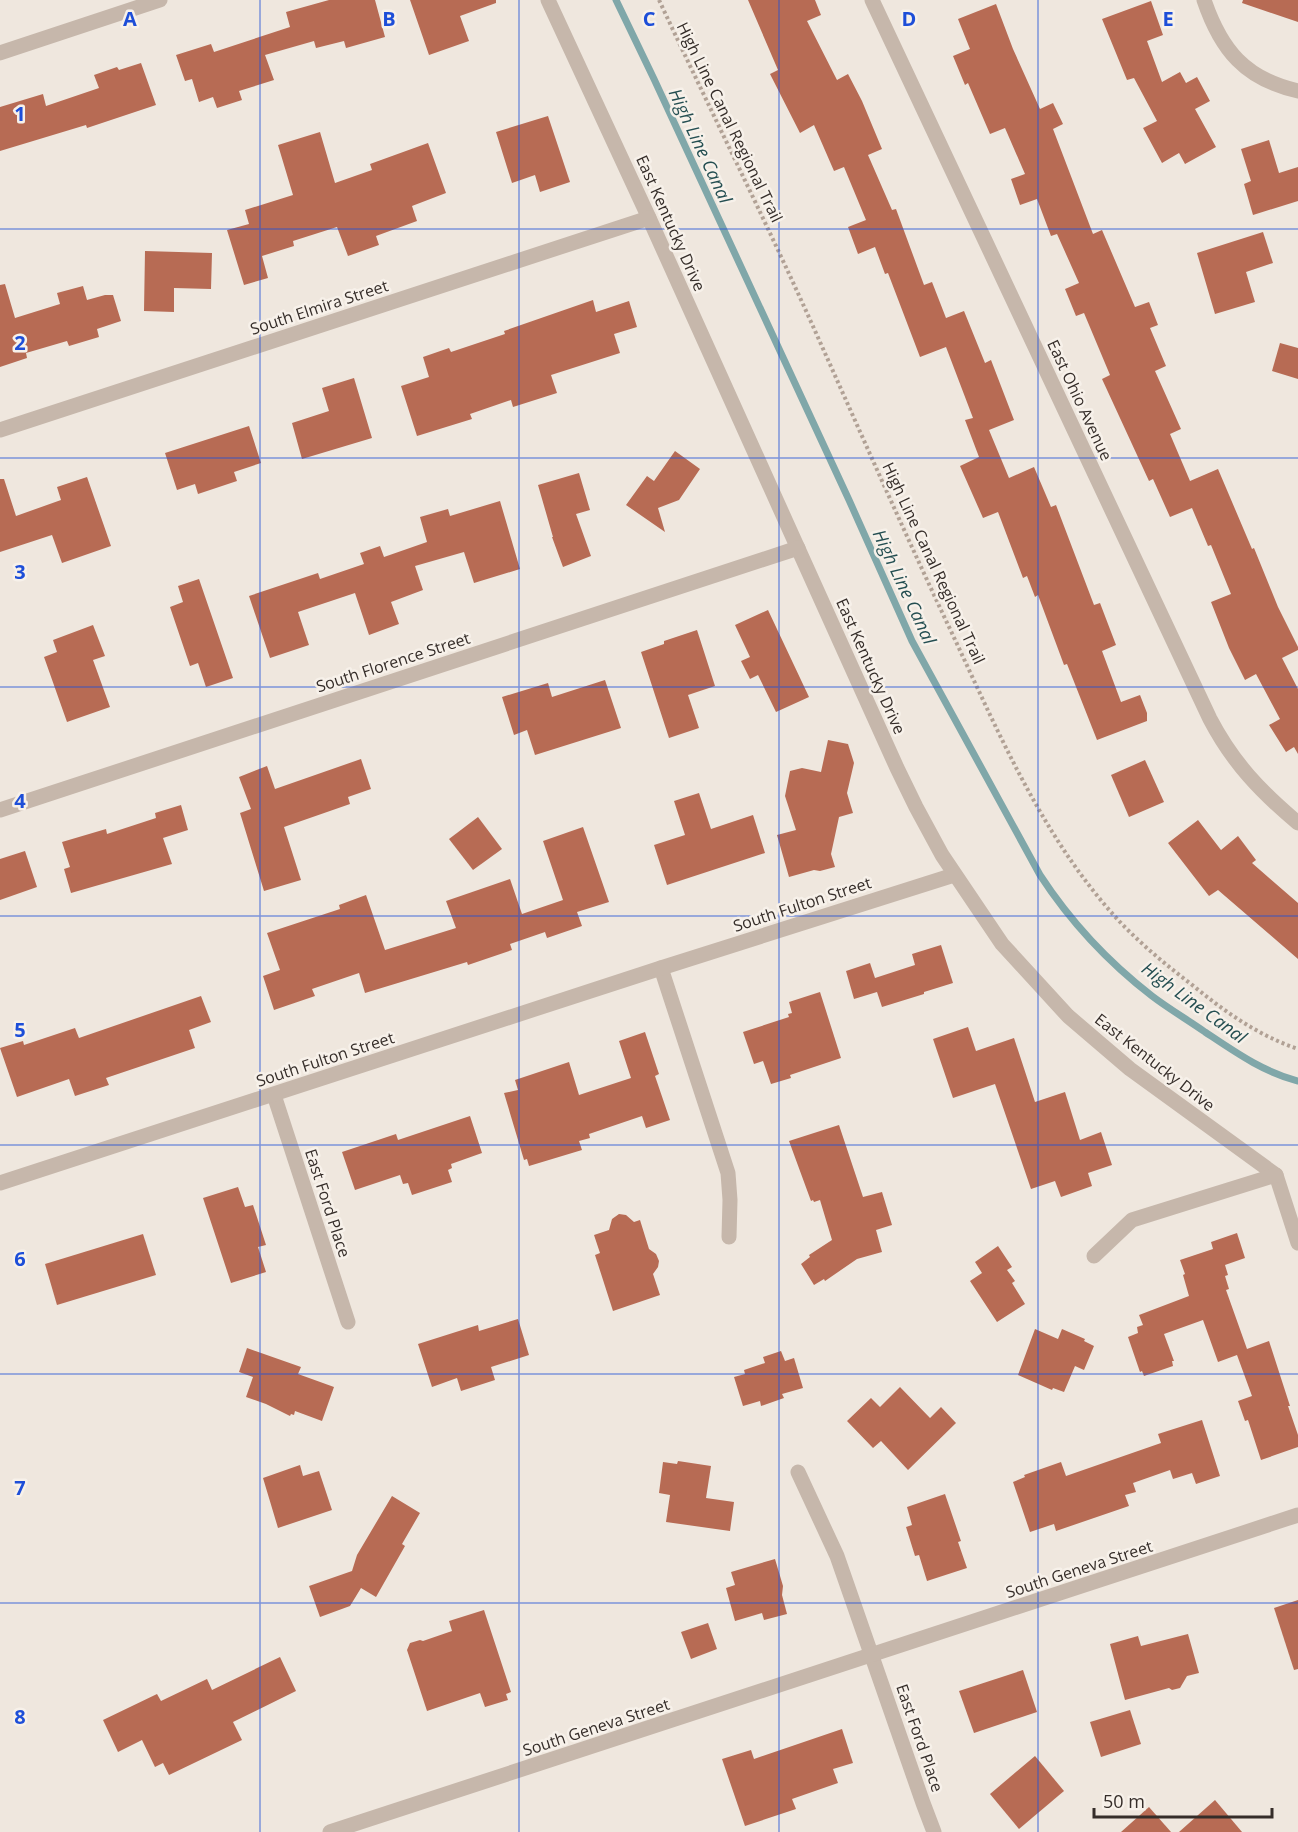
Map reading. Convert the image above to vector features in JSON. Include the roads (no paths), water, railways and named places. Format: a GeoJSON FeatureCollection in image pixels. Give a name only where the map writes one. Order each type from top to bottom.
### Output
{"type":"FeatureCollection","features":[{"type":"Feature","properties":{"kind":"street"},"geometry":{"type":"LineString","coordinates":[[0,53],[160,0]]}},
{"type":"Feature","properties":{"kind":"street","name":"East Kentucky Drive"},"geometry":{"type":"LineString","coordinates":[[548,0],[912,800],[954,875],[1002,944],[1068,1016],[1130,1069],[1276,1175]]}},
{"type":"Feature","properties":{"kind":"street","name":"East Ohio Avenue"},"geometry":{"type":"LineString","coordinates":[[872,0],[1206,710],[1240,767],[1274,803],[1298,823]]}},
{"type":"Feature","properties":{"kind":"street"},"geometry":{"type":"LineString","coordinates":[[1204,0],[1217,32],[1236,59],[1265,81],[1298,91]]}},
{"type":"Feature","properties":{"kind":"street","name":"South Elmira Street"},"geometry":{"type":"LineString","coordinates":[[0,430],[649,218]]}},
{"type":"Feature","properties":{"kind":"street","name":"South Florence Street"},"geometry":{"type":"LineString","coordinates":[[0,810],[798,548]]}},
{"type":"Feature","properties":{"kind":"street","name":"South Fulton Street"},"geometry":{"type":"LineString","coordinates":[[0,1184],[954,875]]}},
{"type":"Feature","properties":{"kind":"street"},"geometry":{"type":"LineString","coordinates":[[662,968],[728,1173],[729,1237]]}},
{"type":"Feature","properties":{"kind":"street","name":"East Ford Place"},"geometry":{"type":"LineString","coordinates":[[274,1095],[348,1322]]}},
{"type":"Feature","properties":{"kind":"street"},"geometry":{"type":"LineString","coordinates":[[1094,1256],[1132,1220],[1276,1175],[1298,1243]]}},
{"type":"Feature","properties":{"kind":"street"},"geometry":{"type":"LineString","coordinates":[[798,1472],[837,1556],[872,1656]]}},
{"type":"Feature","properties":{"kind":"street","name":"South Geneva Street"},"geometry":{"type":"LineString","coordinates":[[330,1832],[1298,1515]]}},
{"type":"Feature","properties":{"kind":"street","name":"East Ford Place"},"geometry":{"type":"LineString","coordinates":[[872,1656],[934,1832]]}},
{"type":"Feature","properties":{"kind":"waterway","name":"High Line Canal"},"geometry":{"type":"LineString","coordinates":[[616,0],[849,500],[912,641],[1040,875],[1064,909],[1091,940],[1152,996],[1250,1061],[1298,1081]]}}]}
